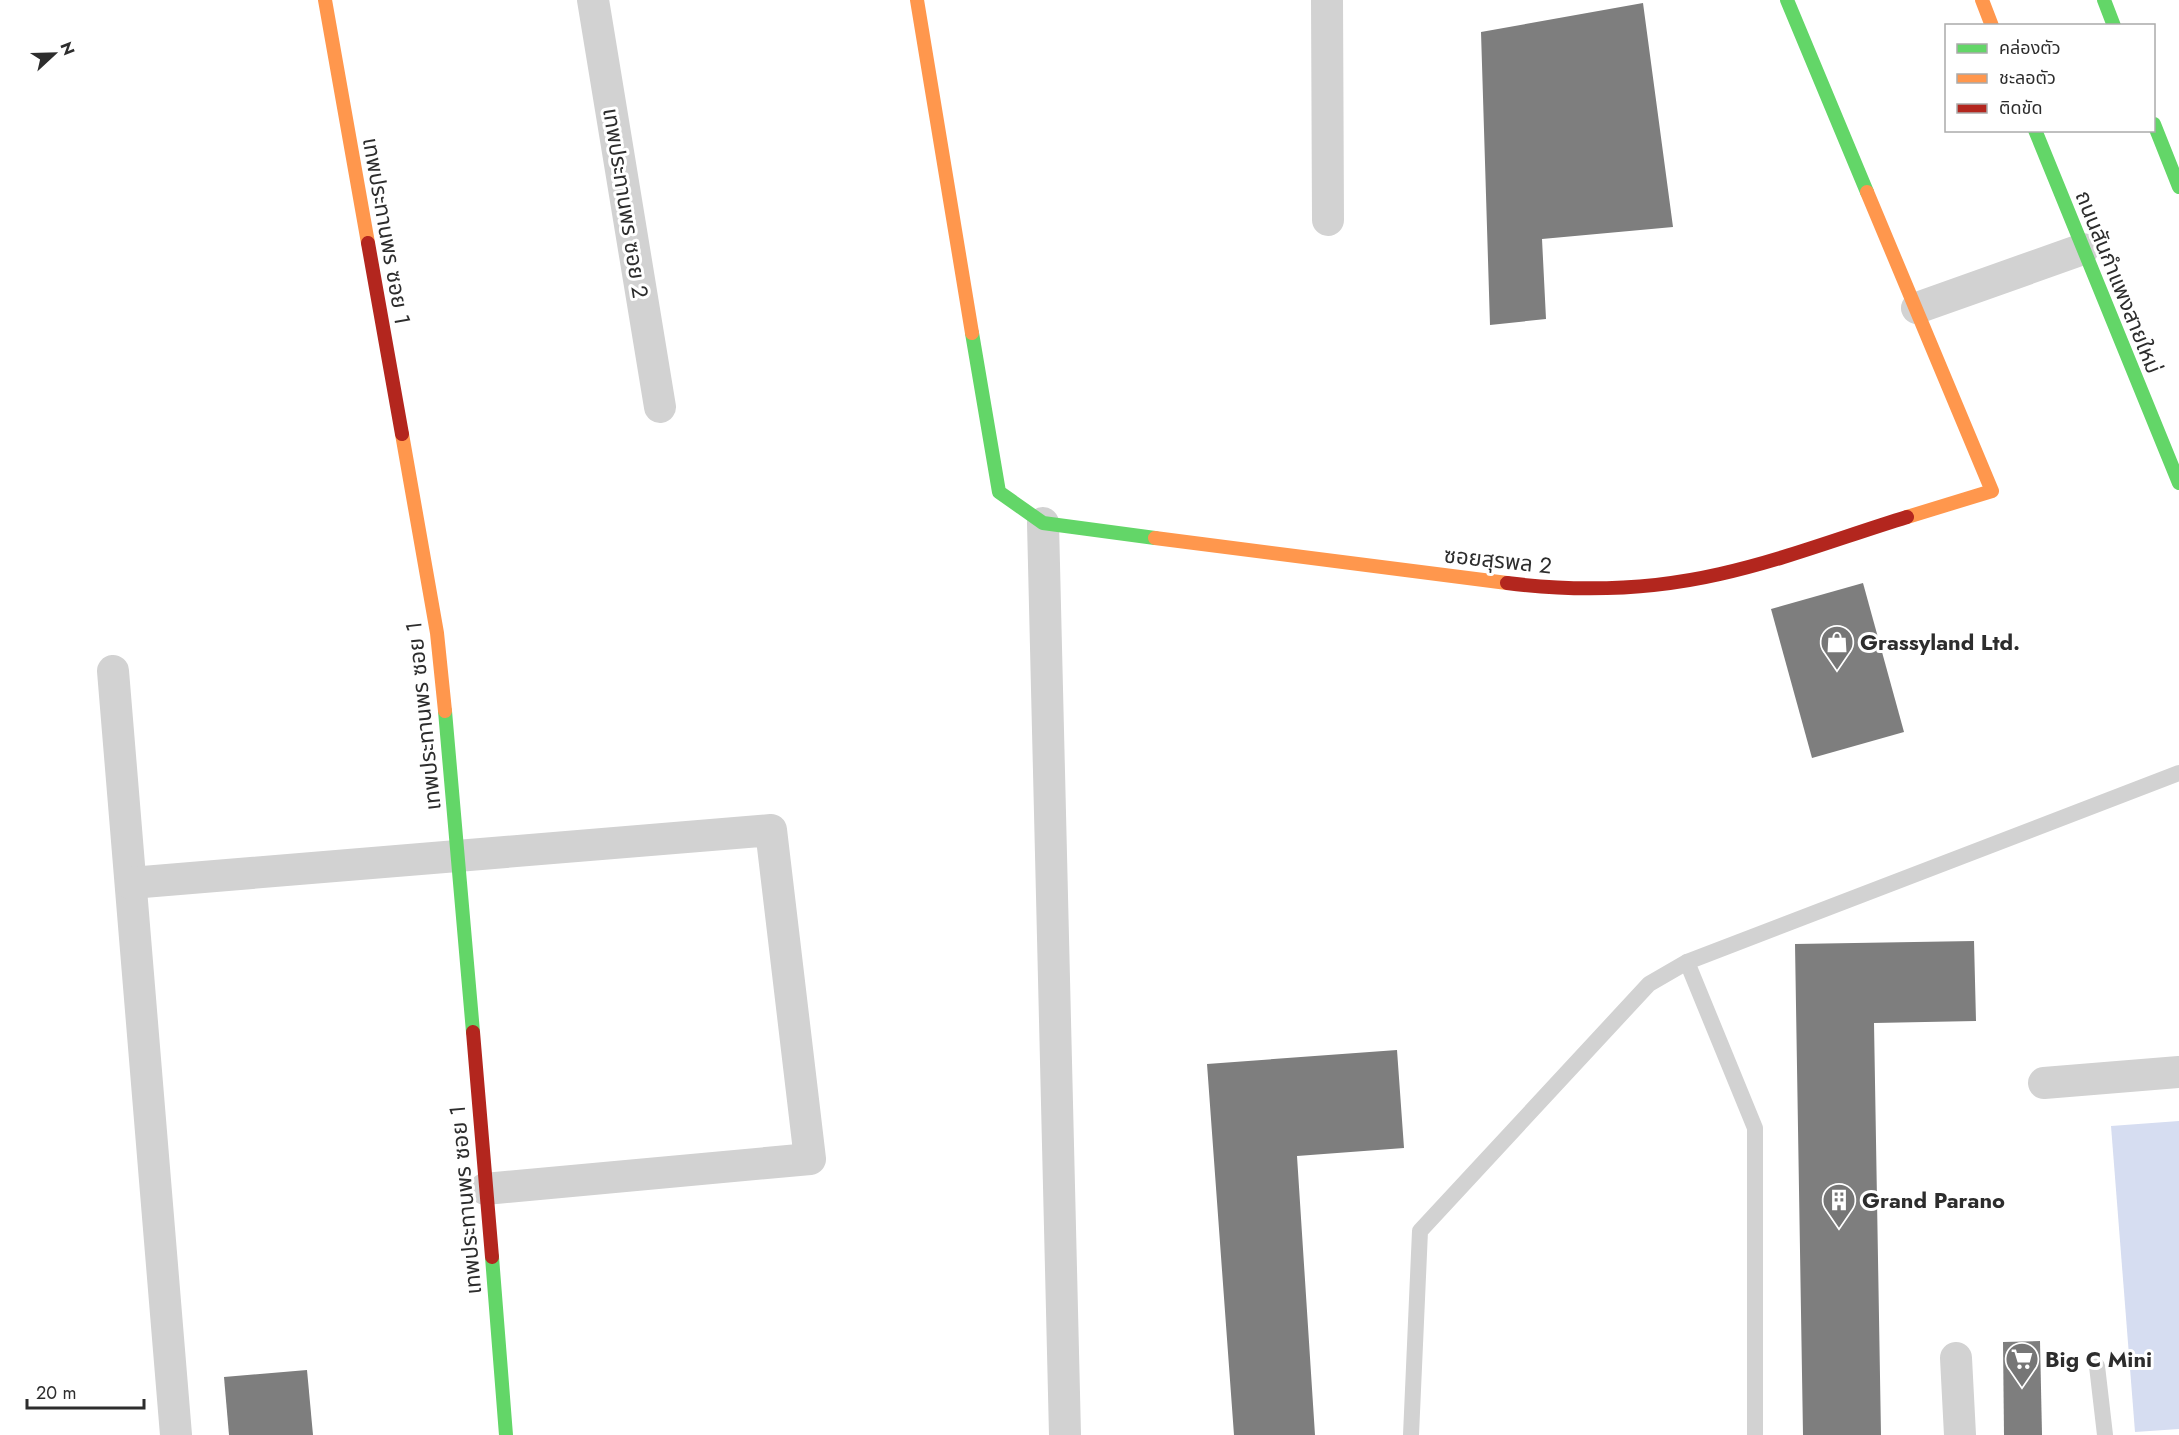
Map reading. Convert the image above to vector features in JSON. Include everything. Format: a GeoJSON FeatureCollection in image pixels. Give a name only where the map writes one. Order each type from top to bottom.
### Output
{"type":"FeatureCollection","features":[{"type":"Feature","properties":{"kind":"street","name":"เทพประทานพร ซอย 1"},"geometry":{"type":"LineString","coordinates":[[325,0],[437,633],[459,856],[506,1435]]}},
{"type":"Feature","properties":{"kind":"street","name":"เทพประทานพร ซอย 2"},"geometry":{"type":"LineString","coordinates":[[593,0],[660,407]]}},
{"type":"Feature","properties":{"kind":"street","name":"ซอยสุรพล 2"},"geometry":{"type":"LineString","coordinates":[[917,0],[999,492],[1043,523],[1545,588],[1632,588],[1720,574],[1992,491],[1917,308]]}},
{"type":"Feature","properties":{"kind":"street"},"geometry":{"type":"LineString","coordinates":[[1327,0],[1328,220]]}},
{"type":"Feature","properties":{"kind":"street"},"geometry":{"type":"LineString","coordinates":[[1787,0],[1917,308],[2083,249]]}},
{"type":"Feature","properties":{"kind":"street"},"geometry":{"type":"LineString","coordinates":[[1982,0],[1991,24]]}},
{"type":"Feature","properties":{"kind":"street"},"geometry":{"type":"LineString","coordinates":[[2104,0],[2113,24]]}},
{"type":"Feature","properties":{"kind":"street"},"geometry":{"type":"LineString","coordinates":[[2155,127],[2179,188]]}},
{"type":"Feature","properties":{"kind":"street","name":"ถนนสันกำแพงสายใหม่"},"geometry":{"type":"LineString","coordinates":[[2036,132],[2179,483]]}},
{"type":"Feature","properties":{"kind":"street"},"geometry":{"type":"LineString","coordinates":[[1043,523],[1065,1435]]}},
{"type":"Feature","properties":{"kind":"street"},"geometry":{"type":"LineString","coordinates":[[113,671],[176,1435]]}},
{"type":"Feature","properties":{"kind":"street"},"geometry":{"type":"LineString","coordinates":[[131,883],[771,830],[810,1159],[485,1189]]}},
{"type":"Feature","properties":{"kind":"street"},"geometry":{"type":"LineString","coordinates":[[2044,1083],[2179,1072]]}},
{"type":"Feature","properties":{"kind":"street"},"geometry":{"type":"LineString","coordinates":[[1956,1358],[1960,1435]]}},
{"type":"Feature","properties":{"kind":"lane"},"geometry":{"type":"LineString","coordinates":[[1411,1435],[1420,1231],[1649,984],[1687,962],[2179,773]]}},
{"type":"Feature","properties":{"kind":"lane"},"geometry":{"type":"LineString","coordinates":[[1687,962],[1755,1128],[1755,1435]]}},
{"type":"Feature","properties":{"kind":"lane"},"geometry":{"type":"LineString","coordinates":[[2097,1366],[2105,1435]]}},
{"type":"Feature","properties":{"kind":"water"},"geometry":{"type":"Polygon","coordinates":[[[2179,1121],[2179,1429],[2135,1432],[2111,1126],[2179,1121]]]}},
{"type":"Feature","properties":{"kind":"building"},"geometry":{"type":"Polygon","coordinates":[[[1643,3],[1673,227],[1542,239],[1546,319],[1490,325],[1481,32],[1643,3]]]}},
{"type":"Feature","properties":{"kind":"building","name":"Grassyland Ltd."},"geometry":{"type":"Polygon","coordinates":[[[1863,583],[1904,732],[1812,758],[1771,609],[1863,583]]]}},
{"type":"Feature","properties":{"kind":"building","name":"Grand Parano"},"geometry":{"type":"Polygon","coordinates":[[[1974,941],[1976,1021],[1874,1023],[1881,1435],[1803,1435],[1795,944],[1974,941]]]}},
{"type":"Feature","properties":{"kind":"building"},"geometry":{"type":"Polygon","coordinates":[[[1397,1050],[1404,1148],[1297,1156],[1315,1435],[1234,1435],[1207,1064],[1397,1050]]]}},
{"type":"Feature","properties":{"kind":"building","name":"Big C Mini"},"geometry":{"type":"Polygon","coordinates":[[[2040,1341],[2042,1435],[2004,1435],[2003,1342],[2040,1341]]]}},
{"type":"Feature","properties":{"kind":"building"},"geometry":{"type":"Polygon","coordinates":[[[307,1370],[313,1435],[229,1435],[224,1377],[307,1370]]]}},
{"type":"Feature","properties":{"kind":"traffic: fast"},"geometry":{"type":"LineString","coordinates":[[1787,0],[1867,192]]}},
{"type":"Feature","properties":{"kind":"traffic: fast"},"geometry":{"type":"LineString","coordinates":[[2104,0],[2113,24]]}},
{"type":"Feature","properties":{"kind":"traffic: fast"},"geometry":{"type":"LineString","coordinates":[[2155,127],[2179,187]]}},
{"type":"Feature","properties":{"kind":"traffic: fast"},"geometry":{"type":"LineString","coordinates":[[2036,132],[2179,483]]}},
{"type":"Feature","properties":{"kind":"traffic: fast"},"geometry":{"type":"LineString","coordinates":[[972,333],[999,492],[1043,523],[1155,538]]}},
{"type":"Feature","properties":{"kind":"traffic: fast"},"geometry":{"type":"LineString","coordinates":[[445,711],[473,1032]]}},
{"type":"Feature","properties":{"kind":"traffic: fast"},"geometry":{"type":"LineString","coordinates":[[492,1257],[506,1435]]}},
{"type":"Feature","properties":{"kind":"traffic: slow"},"geometry":{"type":"LineString","coordinates":[[325,0],[368,243]]}},
{"type":"Feature","properties":{"kind":"traffic: slow"},"geometry":{"type":"LineString","coordinates":[[917,0],[972,333]]}},
{"type":"Feature","properties":{"kind":"traffic: slow"},"geometry":{"type":"LineString","coordinates":[[1982,0],[1991,24]]}},
{"type":"Feature","properties":{"kind":"traffic: slow"},"geometry":{"type":"LineString","coordinates":[[1867,192],[1992,491],[1907,517]]}},
{"type":"Feature","properties":{"kind":"traffic: slow"},"geometry":{"type":"LineString","coordinates":[[402,434],[437,633],[445,711]]}},
{"type":"Feature","properties":{"kind":"traffic: slow"},"geometry":{"type":"LineString","coordinates":[[1155,538],[1507,583]]}},
{"type":"Feature","properties":{"kind":"traffic: jam"},"geometry":{"type":"LineString","coordinates":[[368,243],[402,434]]}},
{"type":"Feature","properties":{"kind":"traffic: jam"},"geometry":{"type":"LineString","coordinates":[[1507,583],[1560,588],[1614,588],[1694,579],[1767,562],[1907,517]]}},
{"type":"Feature","properties":{"kind":"traffic: jam"},"geometry":{"type":"LineString","coordinates":[[473,1032],[492,1257]]}},
{"type":"Feature","properties":{"kind":"place","name":"Grassyland Ltd."},"geometry":{"type":"Point","coordinates":[1837,671]}},
{"type":"Feature","properties":{"kind":"place","name":"Grand Parano"},"geometry":{"type":"Point","coordinates":[1839,1229]}},
{"type":"Feature","properties":{"kind":"place","name":"Big C Mini"},"geometry":{"type":"Point","coordinates":[2022,1388]}}]}
